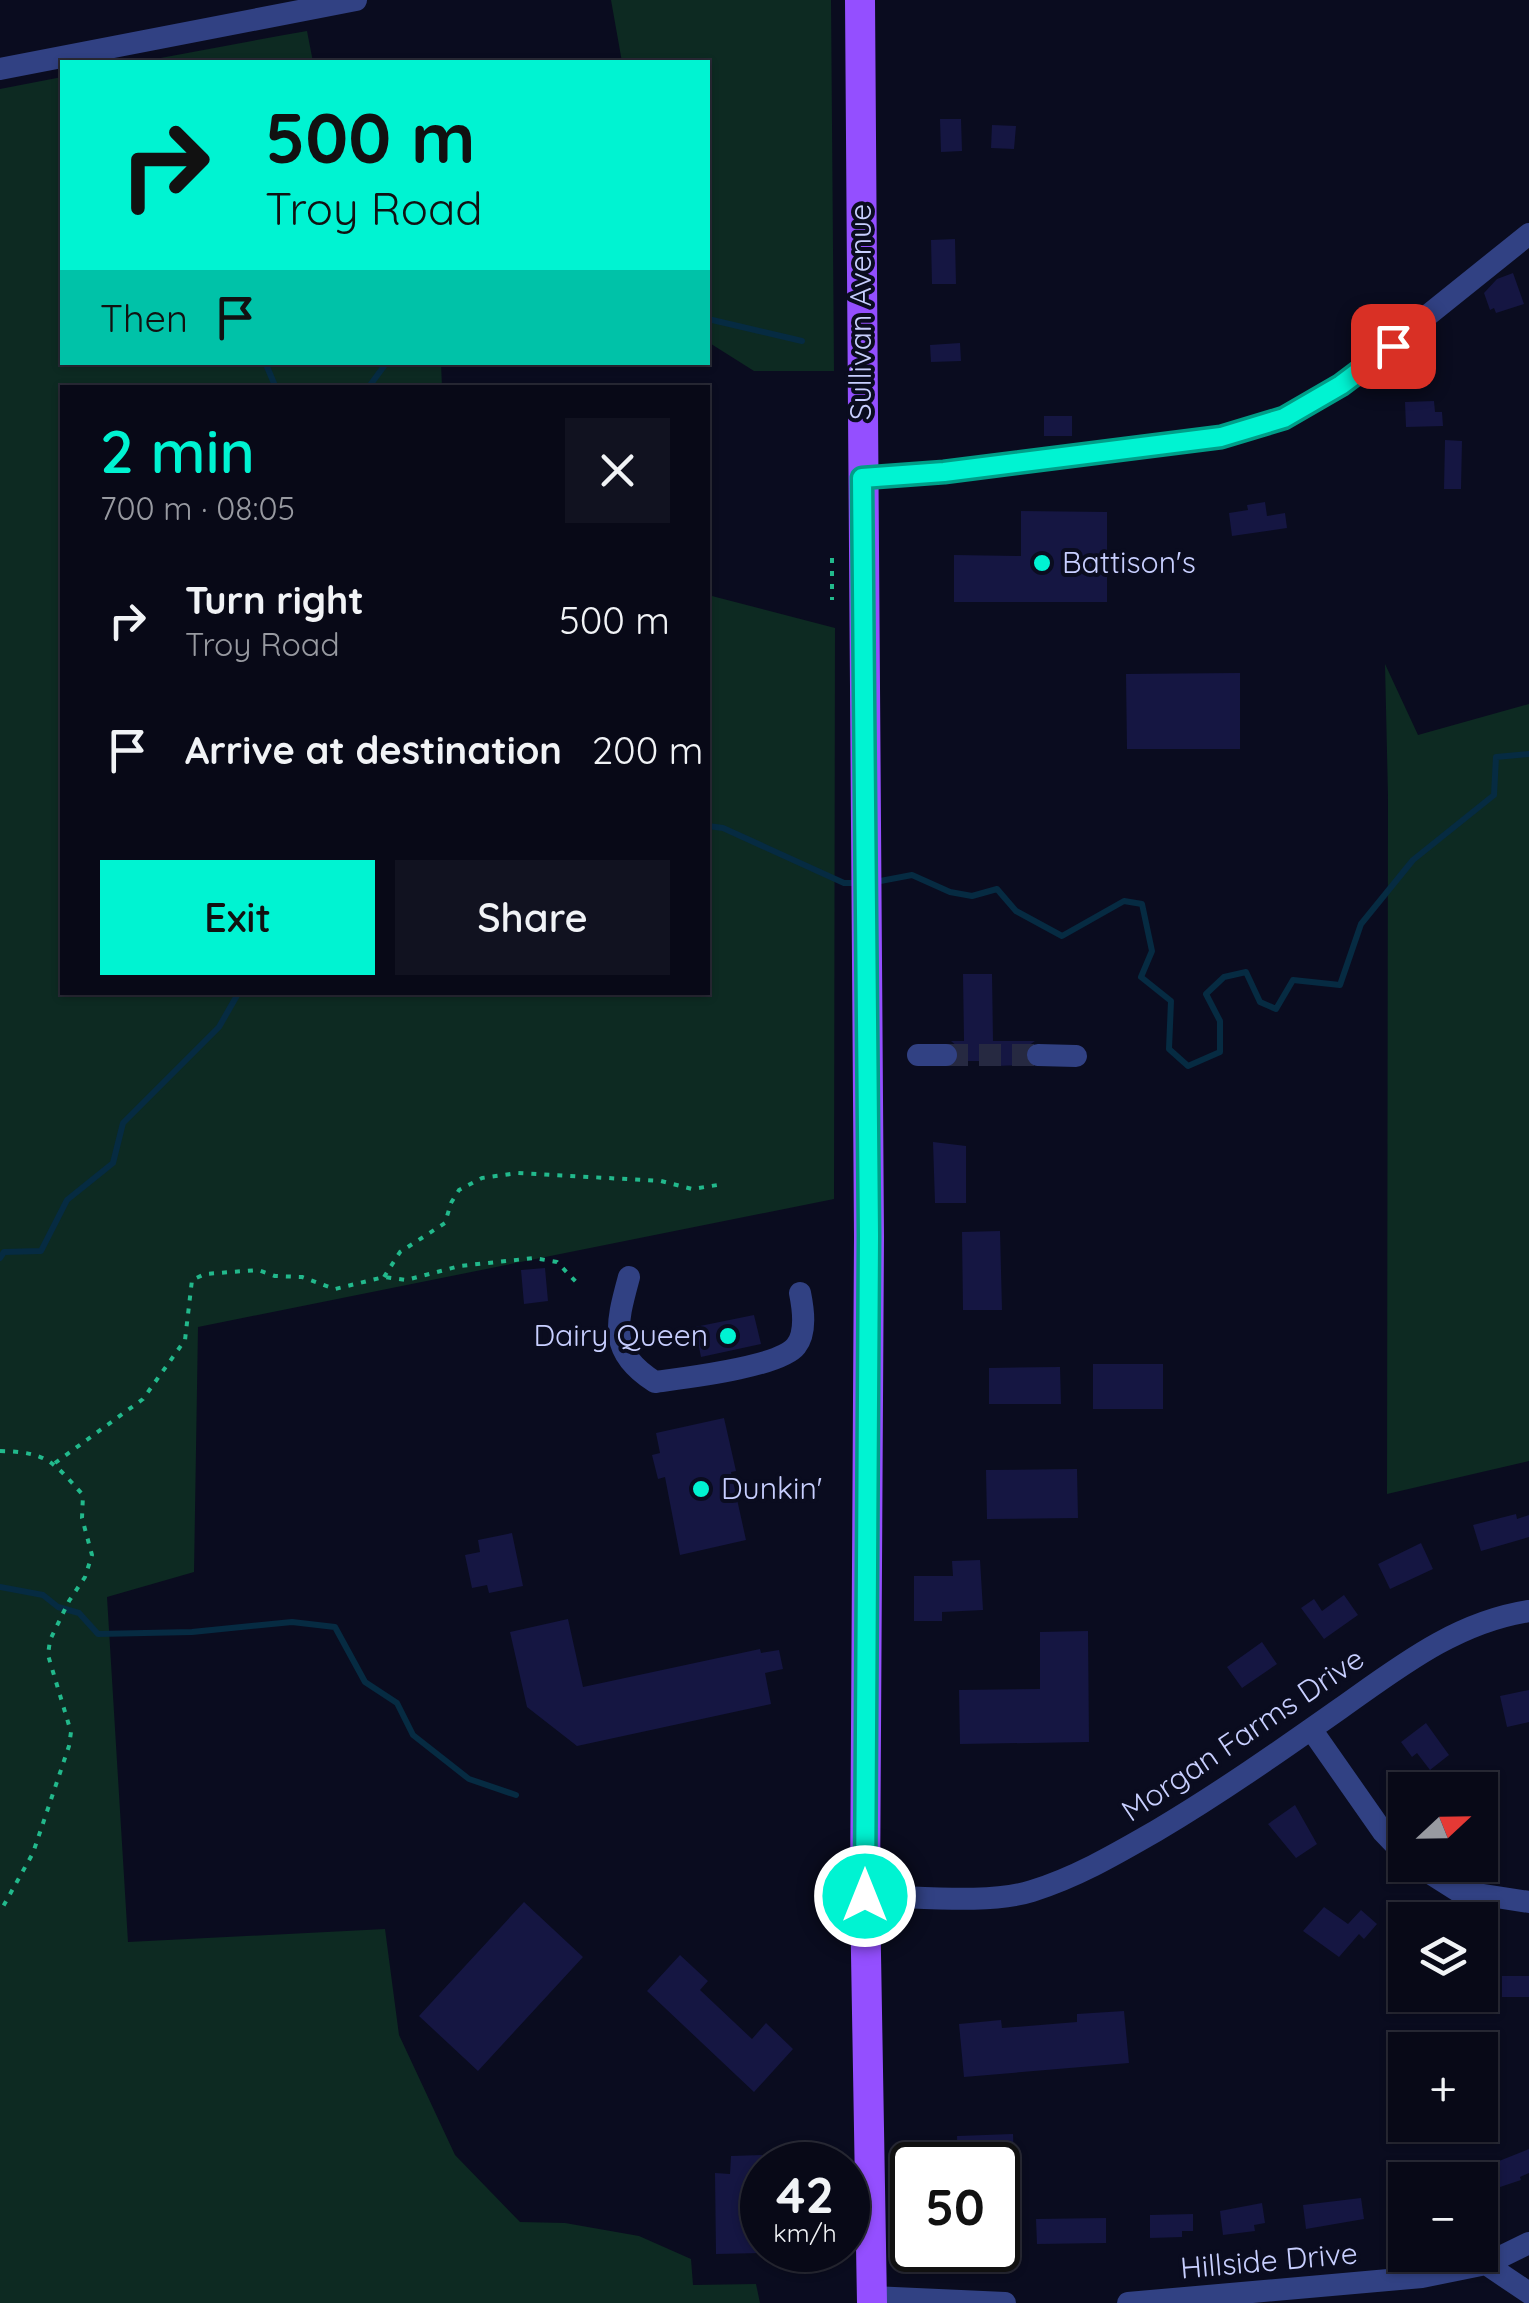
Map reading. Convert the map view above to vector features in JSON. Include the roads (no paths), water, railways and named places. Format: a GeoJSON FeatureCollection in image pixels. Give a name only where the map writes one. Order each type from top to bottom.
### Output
{"type":"FeatureCollection","features":[{"type":"Feature","properties":{"kind":"main road","name":"Sullivan Avenue"},"geometry":{"type":"LineString","coordinates":[[860,0],[869,1282],[865,1896],[872,2300]]}},
{"type":"Feature","properties":{"kind":"street"},"geometry":{"type":"LineString","coordinates":[[0,70],[356,0]]}},
{"type":"Feature","properties":{"kind":"street"},"geometry":{"type":"LineString","coordinates":[[862,478],[944,472],[1221,437],[1284,418],[1341,385],[1529,234]]}},
{"type":"Feature","properties":{"kind":"street"},"geometry":{"type":"LineString","coordinates":[[918,1055],[946,1055]]}},
{"type":"Feature","properties":{"kind":"street"},"geometry":{"type":"LineString","coordinates":[[1038,1055],[1076,1056]]}},
{"type":"Feature","properties":{"kind":"street"},"geometry":{"type":"LineString","coordinates":[[629,1277],[617,1326],[622,1351],[634,1369],[655,1382],[740,1368],[787,1354],[798,1344],[802,1328],[800,1293]]}},
{"type":"Feature","properties":{"kind":"street","name":"Morgan Farms Drive"},"geometry":{"type":"LineString","coordinates":[[865,1896],[1003,1897],[1075,1876],[1232,1786],[1446,1638],[1529,1611]]}},
{"type":"Feature","properties":{"kind":"street"},"geometry":{"type":"LineString","coordinates":[[1311,1729],[1388,1837]]}},
{"type":"Feature","properties":{"kind":"street"},"geometry":{"type":"LineString","coordinates":[[1445,1882],[1458,1890],[1529,1902]]}},
{"type":"Feature","properties":{"kind":"street","name":"Hillside Drive"},"geometry":{"type":"LineString","coordinates":[[1498,2258],[1529,2243]]}},
{"type":"Feature","properties":{"kind":"street","name":"Hillside Drive"},"geometry":{"type":"LineString","coordinates":[[1128,2303],[1447,2272]]}},
{"type":"Feature","properties":{"kind":"street"},"geometry":{"type":"LineString","coordinates":[[1498,2272],[1529,2293]]}},
{"type":"Feature","properties":{"kind":"street"},"geometry":{"type":"LineString","coordinates":[[872,2300],[1005,2303]]}},
{"type":"Feature","properties":{"kind":"waterway"},"geometry":{"type":"LineString","coordinates":[[710,319],[802,341]]}},
{"type":"Feature","properties":{"kind":"waterway"},"geometry":{"type":"LineString","coordinates":[[266,365],[275,385]]}},
{"type":"Feature","properties":{"kind":"waterway"},"geometry":{"type":"LineString","coordinates":[[370,385],[385,365]]}},
{"type":"Feature","properties":{"kind":"waterway"},"geometry":{"type":"LineString","coordinates":[[875,882],[912,875],[950,892],[972,896],[997,889],[1016,911],[1062,936],[1124,901],[1142,904],[1152,951],[1141,977],[1171,1001],[1169,1049],[1188,1066],[1220,1052],[1220,1021],[1206,994],[1224,977],[1246,972],[1260,1002],[1276,1009],[1293,980],[1340,985],[1361,924],[1413,860],[1494,795],[1496,757],[1529,754]]}},
{"type":"Feature","properties":{"kind":"waterway"},"geometry":{"type":"LineString","coordinates":[[710,826],[723,828],[844,883],[858,883]]}},
{"type":"Feature","properties":{"kind":"waterway"},"geometry":{"type":"LineString","coordinates":[[0,1258],[4,1252],[41,1251],[67,1200],[113,1163],[123,1123],[219,1027],[237,995]]}},
{"type":"Feature","properties":{"kind":"waterway"},"geometry":{"type":"LineString","coordinates":[[0,1587],[43,1595],[58,1607],[79,1613],[98,1634],[192,1632],[292,1622],[335,1627],[365,1682],[397,1703],[413,1735],[469,1779],[516,1795]]}},
{"type":"Feature","properties":{"kind":"tunnel"},"geometry":{"type":"LineString","coordinates":[[946,1055],[1038,1055]]}},
{"type":"Feature","properties":{"kind":"place","name":"Battison's"},"geometry":{"type":"Point","coordinates":[1042,563]}},
{"type":"Feature","properties":{"kind":"place","name":"Dairy Queen"},"geometry":{"type":"Point","coordinates":[728,1336]}},
{"type":"Feature","properties":{"kind":"place","name":"Dunkin'"},"geometry":{"type":"Point","coordinates":[701,1489]}}]}
